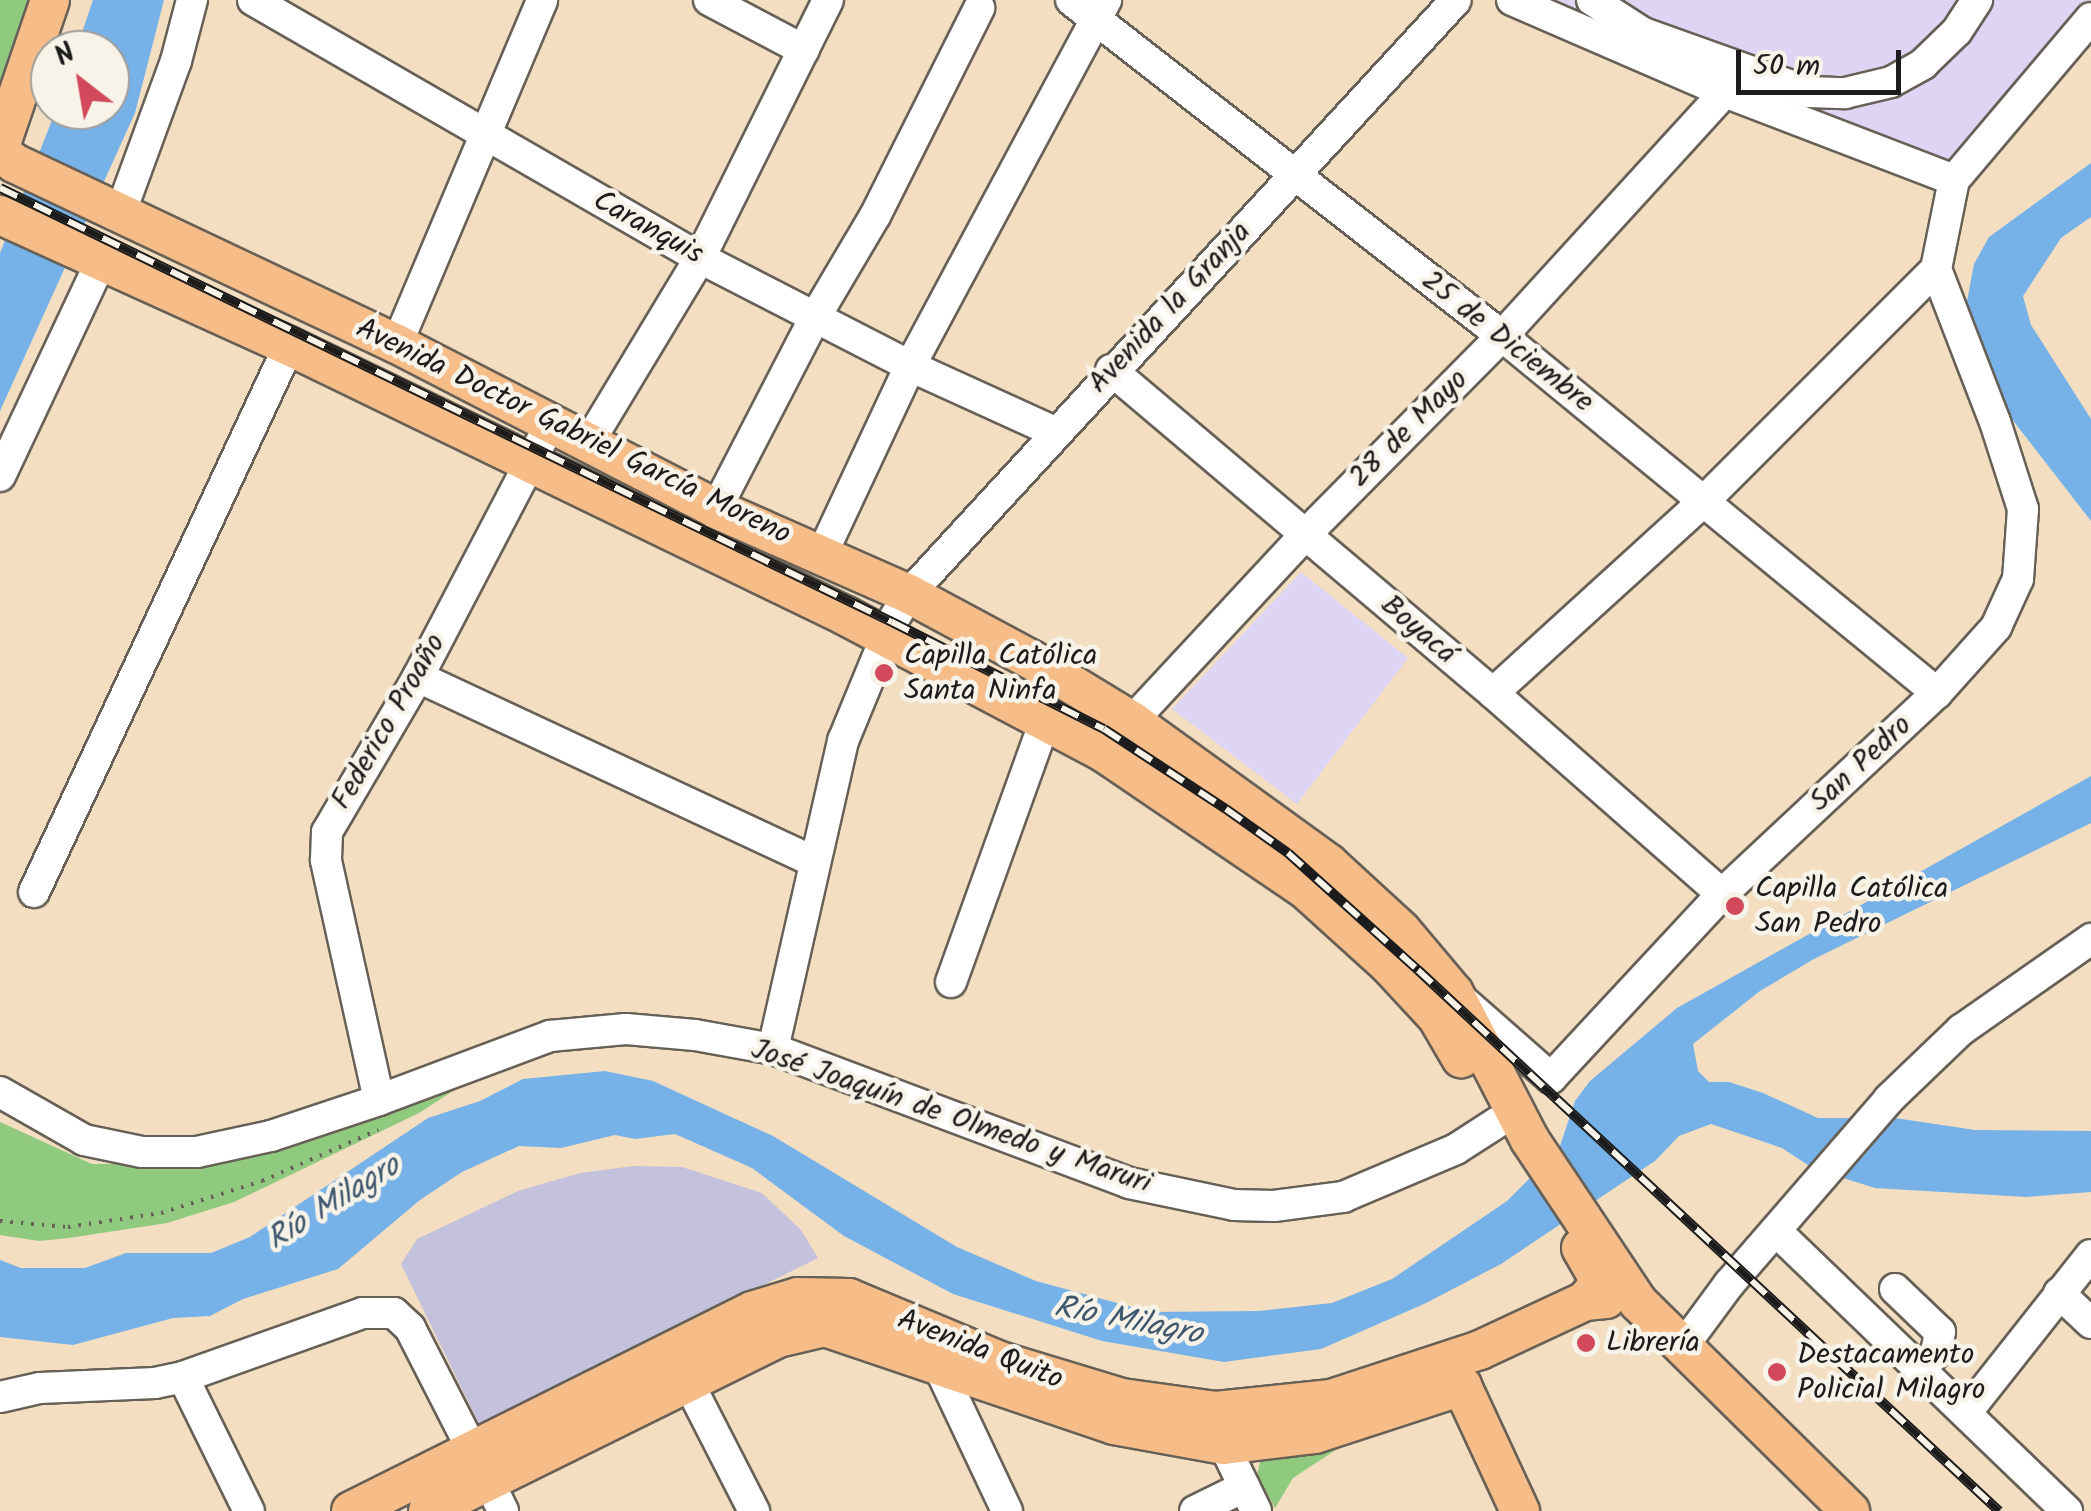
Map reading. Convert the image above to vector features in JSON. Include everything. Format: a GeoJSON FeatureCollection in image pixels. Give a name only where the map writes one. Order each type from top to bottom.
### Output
{"type":"FeatureCollection","features":[{"type":"Feature","properties":{"kind":"main road"},"geometry":{"type":"LineString","coordinates":[[4,154],[50,0]]}},
{"type":"Feature","properties":{"kind":"main road","name":"Avenida Doctor Gabriel García Moreno"},"geometry":{"type":"LineString","coordinates":[[4,154],[112,210],[397,344],[716,509],[822,554],[896,617],[1045,721],[1103,752],[1306,890],[1389,965],[1437,1017],[1596,1275],[1646,1310],[1684,1345],[1850,1511]]}},
{"type":"Feature","properties":{"kind":"main road","name":"Avenida Doctor Gabriel García Moreno"},"geometry":{"type":"LineString","coordinates":[[0,215],[289,346],[529,462],[896,617],[1032,660],[1132,721],[1328,863],[1401,930],[1454,993],[1514,1138]]}},
{"type":"Feature","properties":{"kind":"main road","name":"Avenida Quito"},"geometry":{"type":"LineString","coordinates":[[351,1511],[488,1481],[752,1312],[798,1297],[849,1298],[929,1334],[1072,1384],[1164,1406],[1216,1411],[1331,1400],[1480,1350],[1596,1275]]}},
{"type":"Feature","properties":{"kind":"main road","name":"Avenida Quito"},"geometry":{"type":"LineString","coordinates":[[428,1511],[778,1338],[824,1327],[875,1341],[1114,1425],[1224,1445],[1315,1434],[1462,1386]]}},
{"type":"Feature","properties":{"kind":"main road"},"geometry":{"type":"LineString","coordinates":[[1480,1350],[1466,1368],[1462,1386],[1520,1511]]}},
{"type":"Feature","properties":{"kind":"street"},"geometry":{"type":"LineString","coordinates":[[112,210],[176,61],[192,0]]}},
{"type":"Feature","properties":{"kind":"street","name":"Caranquis"},"geometry":{"type":"LineString","coordinates":[[253,0],[700,258],[910,366],[1056,432]]}},
{"type":"Feature","properties":{"kind":"street"},"geometry":{"type":"LineString","coordinates":[[397,344],[542,0]]}},
{"type":"Feature","properties":{"kind":"street"},"geometry":{"type":"LineString","coordinates":[[710,0],[804,50]]}},
{"type":"Feature","properties":{"kind":"street"},"geometry":{"type":"LineString","coordinates":[[589,442],[700,258],[828,0]]}},
{"type":"Feature","properties":{"kind":"street","name":"Avenida la Granja"},"geometry":{"type":"LineString","coordinates":[[773,1048],[843,741],[896,617],[1111,370],[1456,0]]}},
{"type":"Feature","properties":{"kind":"street"},"geometry":{"type":"LineString","coordinates":[[1512,0],[1726,92],[1954,180]]}},
{"type":"Feature","properties":{"kind":"street"},"geometry":{"type":"LineString","coordinates":[[1592,0],[1660,39],[1809,92],[1845,93],[1890,82],[1923,64],[1957,32],[1977,0]]}},
{"type":"Feature","properties":{"kind":"street"},"geometry":{"type":"LineString","coordinates":[[822,554],[910,366],[1090,6]]}},
{"type":"Feature","properties":{"kind":"street","name":"25 de Diciembre"},"geometry":{"type":"LineString","coordinates":[[1090,6],[1294,176],[1502,336],[1937,693]]}},
{"type":"Feature","properties":{"kind":"street"},"geometry":{"type":"LineString","coordinates":[[716,509],[814,318],[875,216],[979,8]]}},
{"type":"Feature","properties":{"kind":"street"},"geometry":{"type":"LineString","coordinates":[[1493,693],[1704,500],[1936,270],[1954,180],[2091,18]]}},
{"type":"Feature","properties":{"kind":"street","name":"28 de Mayo"},"geometry":{"type":"LineString","coordinates":[[1132,721],[1304,536],[1502,336],[1726,92]]}},
{"type":"Feature","properties":{"kind":"street"},"geometry":{"type":"LineString","coordinates":[[0,476],[89,256]]}},
{"type":"Feature","properties":{"kind":"street","name":"San Pedro"},"geometry":{"type":"LineString","coordinates":[[1454,993],[1552,1078],[1722,894],[1937,693],[1996,627],[2018,579],[2022,508],[1996,422],[1936,270]]}},
{"type":"Feature","properties":{"kind":"street"},"geometry":{"type":"LineString","coordinates":[[34,892],[289,346]]}},
{"type":"Feature","properties":{"kind":"street","name":"Boyacá"},"geometry":{"type":"LineString","coordinates":[[1111,370],[1493,693],[1722,894]]}},
{"type":"Feature","properties":{"kind":"street","name":"Federico Proaño"},"geometry":{"type":"LineString","coordinates":[[382,1114],[326,860],[326,832],[418,677],[551,423]]}},
{"type":"Feature","properties":{"kind":"street"},"geometry":{"type":"LineString","coordinates":[[418,677],[814,862]]}},
{"type":"Feature","properties":{"kind":"street"},"geometry":{"type":"LineString","coordinates":[[952,982],[1045,721]]}},
{"type":"Feature","properties":{"kind":"street"},"geometry":{"type":"LineString","coordinates":[[1684,1345],[1729,1284],[1889,1100],[1961,1030],[2091,939]]}},
{"type":"Feature","properties":{"kind":"street","name":"José Joaquín de Olmedo y Maruri"},"geometry":{"type":"LineString","coordinates":[[0,1092],[84,1140],[142,1152],[197,1152],[382,1114],[550,1036],[626,1029],[695,1034],[773,1048],[1129,1183],[1234,1204],[1308,1204],[1343,1198],[1456,1149],[1514,1138]]}},
{"type":"Feature","properties":{"kind":"street"},"geometry":{"type":"LineString","coordinates":[[1776,1231],[2068,1511]]}},
{"type":"Feature","properties":{"kind":"street"},"geometry":{"type":"LineString","coordinates":[[1966,1413],[2091,1254]]}},
{"type":"Feature","properties":{"kind":"street"},"geometry":{"type":"LineString","coordinates":[[1646,1310],[1689,1308],[1729,1284]]}},
{"type":"Feature","properties":{"kind":"street"},"geometry":{"type":"LineString","coordinates":[[1895,1289],[1940,1332],[1936,1352],[1921,1370]]}},
{"type":"Feature","properties":{"kind":"street"},"geometry":{"type":"LineString","coordinates":[[2059,1293],[2091,1323]]}},
{"type":"Feature","properties":{"kind":"street"},"geometry":{"type":"LineString","coordinates":[[2,1396],[183,1377],[364,1314],[394,1313],[410,1328],[488,1481]]}},
{"type":"Feature","properties":{"kind":"street"},"geometry":{"type":"LineString","coordinates":[[940,1367],[1008,1511]]}},
{"type":"Feature","properties":{"kind":"street"},"geometry":{"type":"LineString","coordinates":[[183,1377],[249,1511]]}},
{"type":"Feature","properties":{"kind":"street"},"geometry":{"type":"LineString","coordinates":[[689,1384],[754,1511]]}},
{"type":"Feature","properties":{"kind":"street"},"geometry":{"type":"LineString","coordinates":[[1195,1511],[1250,1499],[1224,1445]]}},
{"type":"Feature","properties":{"kind":"path"},"geometry":{"type":"LineString","coordinates":[[0,1221],[68,1227],[162,1212],[262,1181],[339,1151],[382,1114]]}},
{"type":"Feature","properties":{"kind":"shaded area"},"geometry":{"type":"Polygon","coordinates":[[[1535,0],[2091,0],[1946,171],[1535,0]]]}},
{"type":"Feature","properties":{"kind":"shaded area"},"geometry":{"type":"Polygon","coordinates":[[[1301,572],[1408,658],[1297,804],[1172,709],[1301,572]]]}},
{"type":"Feature","properties":{"kind":"shaded area"},"geometry":{"type":"Polygon","coordinates":[[[634,1166],[682,1167],[762,1193],[801,1230],[818,1258],[480,1426],[401,1264],[417,1239],[518,1191],[580,1173],[634,1166]]]}},
{"type":"Feature","properties":{"kind":"green space"},"geometry":{"type":"Polygon","coordinates":[[[0,0],[35,0],[0,97],[0,0]]]}},
{"type":"Feature","properties":{"kind":"green space"},"geometry":{"type":"Polygon","coordinates":[[[449,1084],[453,1091],[419,1113],[234,1202],[167,1223],[69,1238],[39,1241],[0,1235],[0,1122],[92,1164],[223,1163],[356,1125],[449,1084]]]}},
{"type":"Feature","properties":{"kind":"green space"},"geometry":{"type":"Polygon","coordinates":[[[1351,1440],[1293,1478],[1275,1508],[1257,1475],[1260,1462],[1351,1440]]]}},
{"type":"Feature","properties":{"kind":"water"},"geometry":{"type":"Polygon","coordinates":[[[93,0],[164,0],[130,124],[130,30],[83,30],[93,0]]]}},
{"type":"Feature","properties":{"kind":"water"},"geometry":{"type":"Polygon","coordinates":[[[48,130],[127,130],[0,411],[0,253],[48,130]]]}},
{"type":"Feature","properties":{"kind":"water"},"geometry":{"type":"Polygon","coordinates":[[[2091,163],[2091,217],[2061,238],[2023,296],[2031,325],[2091,419],[2091,521],[2008,414],[1965,312],[1974,264],[1989,237],[2091,163]]]}},
{"type":"Feature","properties":{"kind":"water","name":"Río Milagro"},"geometry":{"type":"Polygon","coordinates":[[[2091,776],[2091,823],[1814,959],[1760,991],[1693,1044],[1698,1071],[1709,1082],[1729,1082],[1763,1093],[1818,1118],[1895,1118],[1975,1130],[2091,1131],[2091,1192],[2026,1197],[1875,1188],[1814,1169],[1782,1148],[1711,1124],[1679,1136],[1655,1161],[1501,1264],[1424,1304],[1321,1349],[1224,1362],[1102,1341],[953,1294],[844,1236],[752,1168],[675,1134],[635,1139],[615,1135],[561,1148],[519,1146],[462,1172],[420,1200],[338,1269],[243,1299],[210,1316],[173,1318],[73,1345],[0,1337],[0,1260],[21,1268],[85,1268],[126,1253],[211,1253],[250,1237],[428,1118],[480,1101],[523,1079],[605,1071],[653,1081],[773,1136],[957,1247],[1036,1281],[1150,1312],[1259,1311],[1332,1303],[1392,1279],[1507,1201],[1559,1149],[1575,1101],[1590,1081],[1677,1008],[2091,776]]]}},
{"type":"Feature","properties":{"kind":"railway"},"geometry":{"type":"LineString","coordinates":[[0,188],[1104,729],[1226,809],[1288,853],[1418,970],[1999,1511]]}},
{"type":"Feature","properties":{"kind":"place","name":"Capilla Católica Santa Ninfa"},"geometry":{"type":"Point","coordinates":[884,673]}},
{"type":"Feature","properties":{"kind":"place","name":"Capilla Católica San Pedro"},"geometry":{"type":"Point","coordinates":[1735,906]}},
{"type":"Feature","properties":{"kind":"place","name":"Librería"},"geometry":{"type":"Point","coordinates":[1586,1343]}},
{"type":"Feature","properties":{"kind":"place","name":"Destacamento Policial Milagro"},"geometry":{"type":"Point","coordinates":[1777,1372]}}]}
